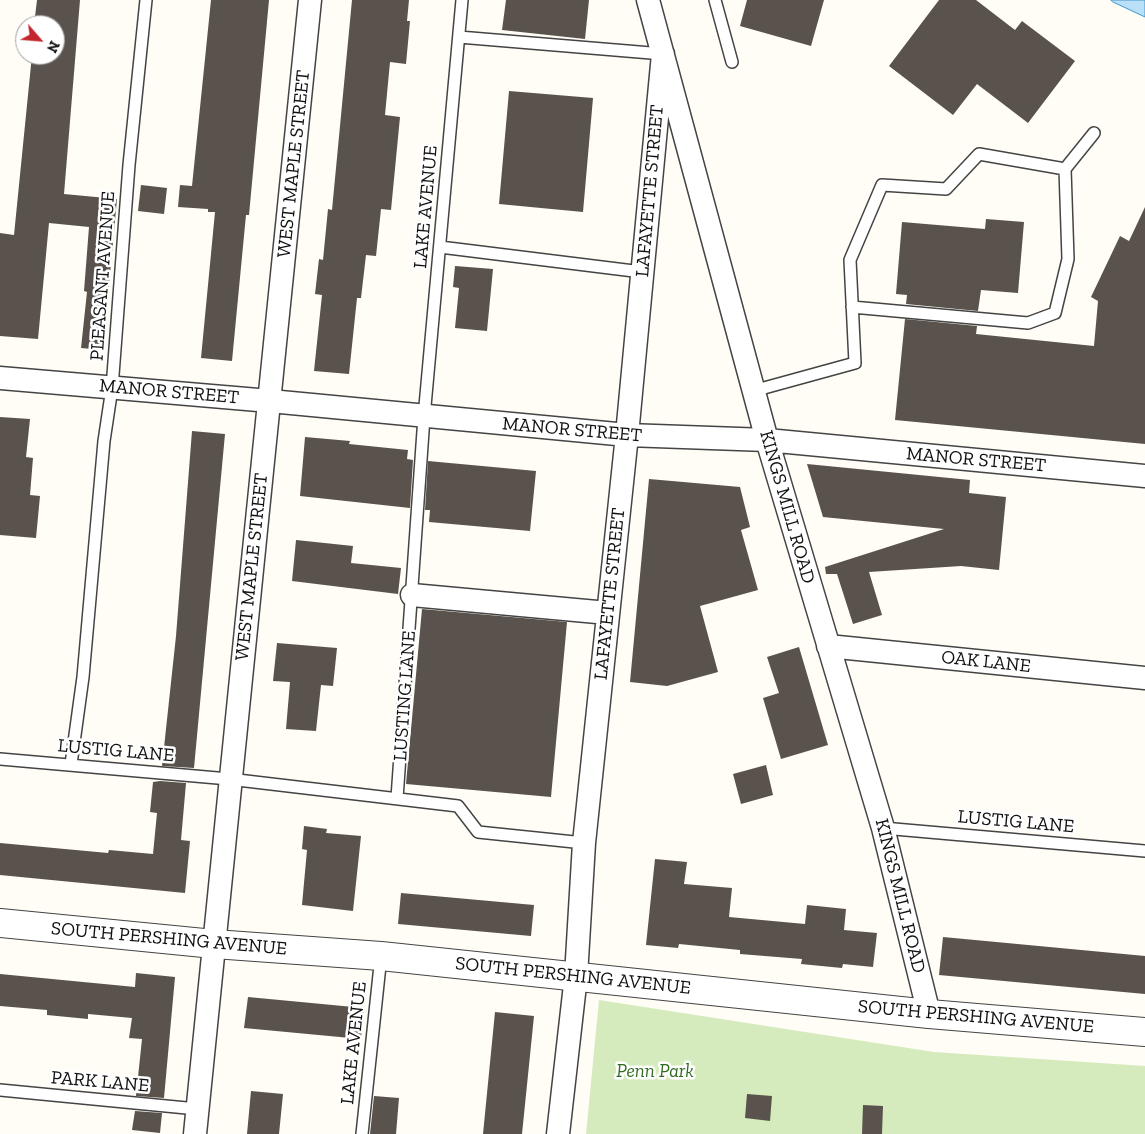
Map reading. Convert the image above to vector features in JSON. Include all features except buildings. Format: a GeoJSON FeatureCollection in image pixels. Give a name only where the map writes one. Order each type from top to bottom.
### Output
{"type":"FeatureCollection","features":[{"type":"Feature","properties":{"kind":"street","name":"WEST MAPLE STREET"},"geometry":{"type":"LineString","coordinates":[[195,1134],[229,779],[270,401],[310,0]]}},
{"type":"Feature","properties":{"kind":"street","name":"KINGS MILL ROAD"},"geometry":{"type":"LineString","coordinates":[[648,0],[767,440],[883,828],[929,1014]]}},
{"type":"Feature","properties":{"kind":"street","name":"LAFAYETTE STREET"},"geometry":{"type":"LineString","coordinates":[[558,1134],[576,976],[584,843],[627,435],[663,54]]}},
{"type":"Feature","properties":{"kind":"street","name":"MANOR STREET"},"geometry":{"type":"LineString","coordinates":[[0,378],[270,401],[627,435],[767,440],[1145,476]]}},
{"type":"Feature","properties":{"kind":"street"},"geometry":{"type":"LineString","coordinates":[[412,595],[608,613]]}},
{"type":"Feature","properties":{"kind":"street","name":"OAK LANE"},"geometry":{"type":"LineString","coordinates":[[828,646],[1145,678]]}},
{"type":"Feature","properties":{"kind":"street","name":"SOUTH PERSHING AVENUE"},"geometry":{"type":"LineString","coordinates":[[0,923],[214,944],[381,956],[929,1014],[1145,1032]]}},
{"type":"Feature","properties":{"kind":"lane","name":"PLEASANT AVENUE"},"geometry":{"type":"LineString","coordinates":[[71,764],[83,677],[104,442],[112,388],[129,165],[146,0]]}},
{"type":"Feature","properties":{"kind":"lane","name":"LAKE AVENUE"},"geometry":{"type":"LineString","coordinates":[[424,417],[462,0]]}},
{"type":"Feature","properties":{"kind":"lane"},"geometry":{"type":"LineString","coordinates":[[715,0],[732,62]]}},
{"type":"Feature","properties":{"kind":"lane"},"geometry":{"type":"LineString","coordinates":[[459,36],[663,54]]}},
{"type":"Feature","properties":{"kind":"lane"},"geometry":{"type":"LineString","coordinates":[[852,307],[1028,323],[1055,313],[1068,259],[1064,169],[1094,133]]}},
{"type":"Feature","properties":{"kind":"lane"},"geometry":{"type":"LineString","coordinates":[[754,391],[855,363],[850,260],[882,185],[946,189],[979,154],[1064,169]]}},
{"type":"Feature","properties":{"kind":"lane"},"geometry":{"type":"LineString","coordinates":[[440,246],[642,272]]}},
{"type":"Feature","properties":{"kind":"lane","name":"LUSTING LANE"},"geometry":{"type":"LineString","coordinates":[[397,798],[424,417]]}},
{"type":"Feature","properties":{"kind":"lane","name":"LUSTIG LANE"},"geometry":{"type":"LineString","coordinates":[[0,759],[229,779],[458,806],[478,832],[584,843]]}},
{"type":"Feature","properties":{"kind":"lane","name":"LUSTIG LANE"},"geometry":{"type":"LineString","coordinates":[[883,828],[1145,851]]}},
{"type":"Feature","properties":{"kind":"lane","name":"LAKE AVENUE"},"geometry":{"type":"LineString","coordinates":[[362,1134],[381,956]]}},
{"type":"Feature","properties":{"kind":"lane","name":"PARK LANE"},"geometry":{"type":"LineString","coordinates":[[0,1090],[197,1109]]}},
{"type":"Feature","properties":{"kind":"green space","name":"Penn Park"},"geometry":{"type":"Polygon","coordinates":[[[599,1000],[934,1052],[1145,1066],[1145,1134],[586,1134],[599,1000]]]}},
{"type":"Feature","properties":{"kind":"water"},"geometry":{"type":"Polygon","coordinates":[[[1111,0],[1145,0],[1145,17],[1113,2],[1111,0]]]}}]}
